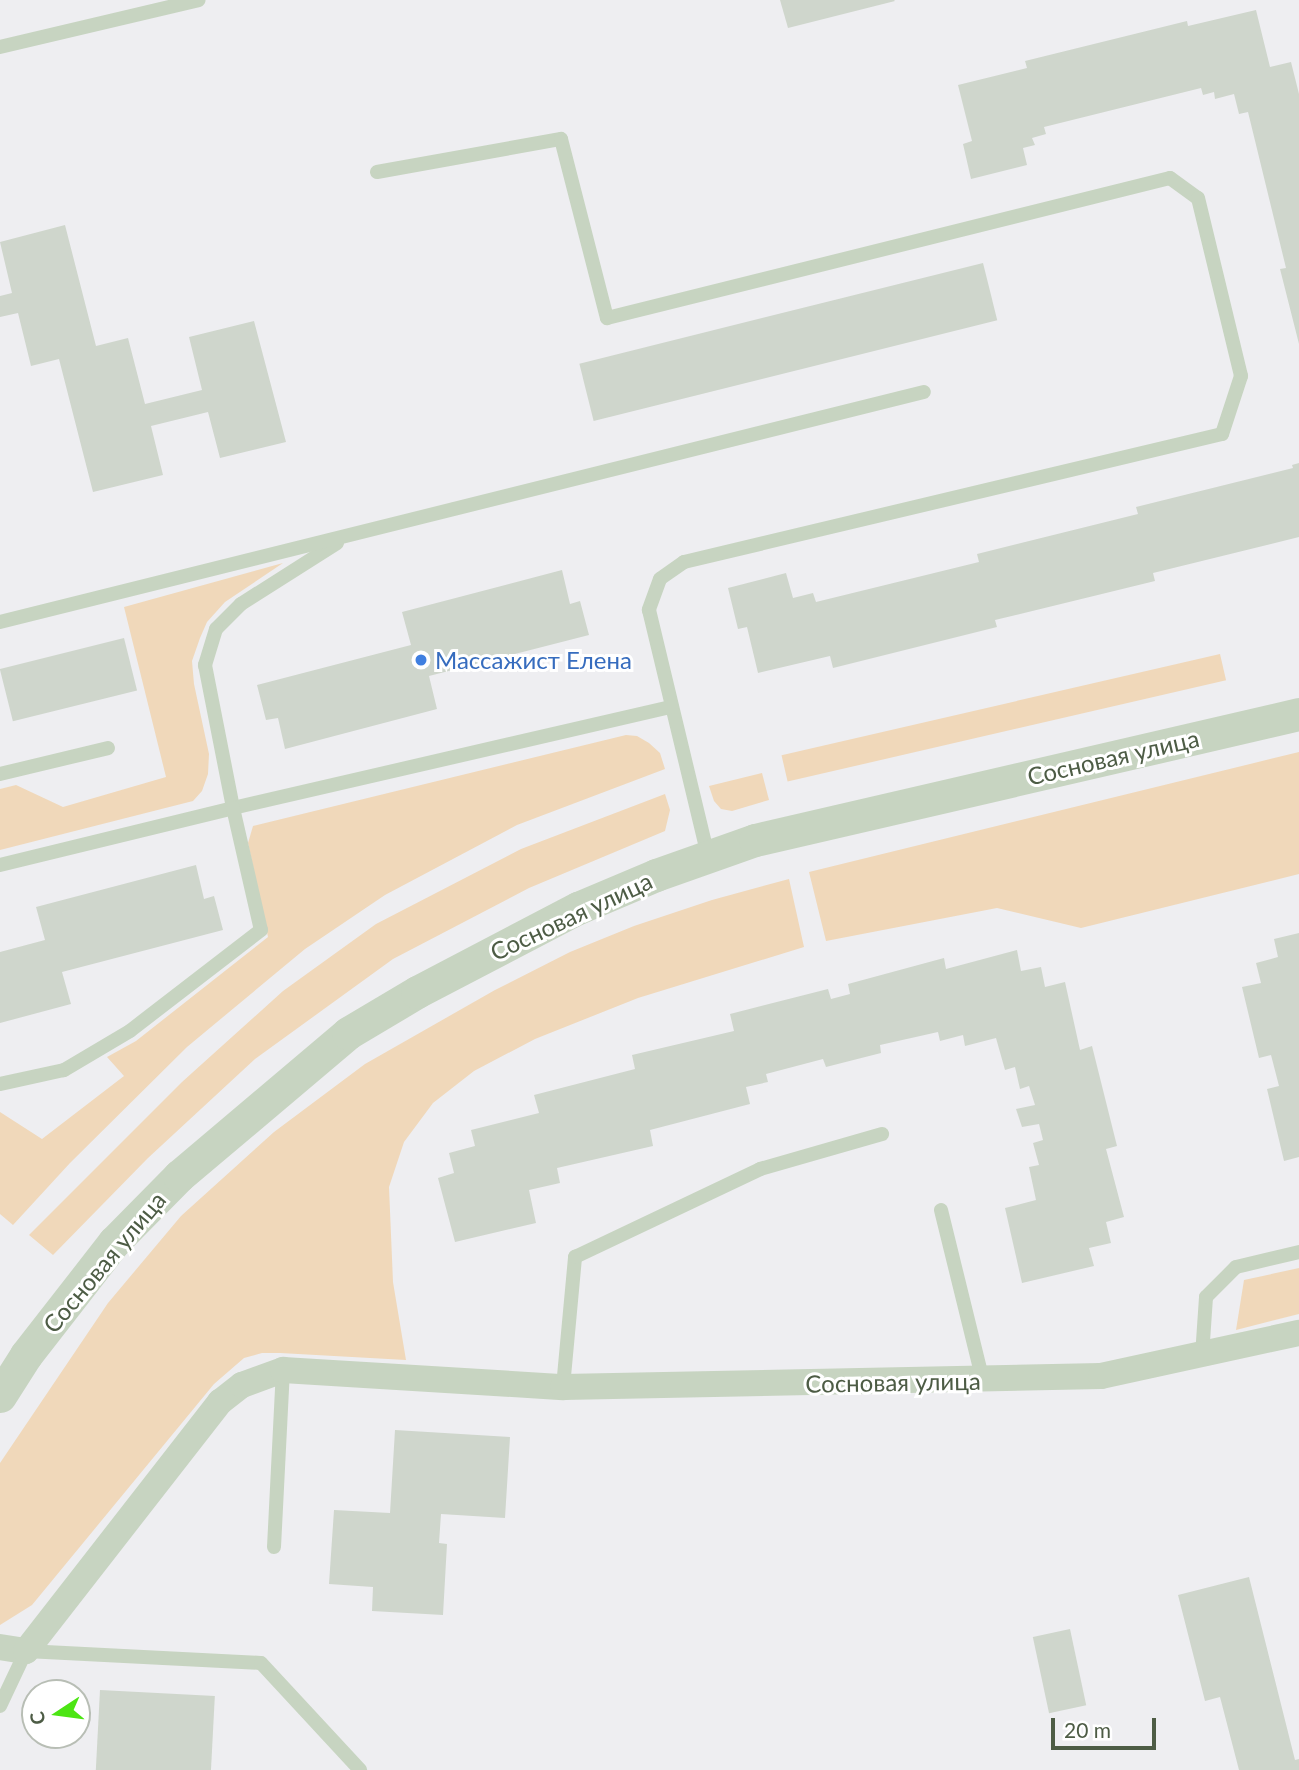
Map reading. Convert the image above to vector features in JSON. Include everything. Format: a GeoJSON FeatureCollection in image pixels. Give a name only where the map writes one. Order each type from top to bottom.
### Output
{"type":"FeatureCollection","features":[{"type":"Feature","properties":{"kind":"street","name":"Сосновая улица"},"geometry":{"type":"LineString","coordinates":[[0,1396],[26,1355],[114,1242],[179,1176],[348,1033],[417,992],[578,908],[755,840],[1299,714]]}},
{"type":"Feature","properties":{"kind":"street","name":"Сосновая улица"},"geometry":{"type":"LineString","coordinates":[[26,1651],[220,1402],[242,1385],[283,1370],[563,1387],[984,1381],[1101,1376],[1299,1333]]}},
{"type":"Feature","properties":{"kind":"street"},"geometry":{"type":"LineString","coordinates":[[0,1647],[26,1651]]}},
{"type":"Feature","properties":{"kind":"lane"},"geometry":{"type":"LineString","coordinates":[[0,47],[199,0]]}},
{"type":"Feature","properties":{"kind":"lane"},"geometry":{"type":"LineString","coordinates":[[377,172],[561,139],[607,318],[1170,178],[1198,198],[1241,376],[1222,434],[684,562],[660,579],[649,610],[708,856]]}},
{"type":"Feature","properties":{"kind":"lane"},"geometry":{"type":"LineString","coordinates":[[0,622],[924,392]]}},
{"type":"Feature","properties":{"kind":"lane"},"geometry":{"type":"LineString","coordinates":[[0,1084],[64,1070],[119,1037],[261,930],[233,808],[205,665],[216,629],[241,604],[346,537]]}},
{"type":"Feature","properties":{"kind":"lane"},"geometry":{"type":"LineString","coordinates":[[0,865],[233,808],[672,707]]}},
{"type":"Feature","properties":{"kind":"lane"},"geometry":{"type":"LineString","coordinates":[[0,774],[108,748]]}},
{"type":"Feature","properties":{"kind":"lane"},"geometry":{"type":"LineString","coordinates":[[563,1387],[575,1257],[760,1169],[882,1134]]}},
{"type":"Feature","properties":{"kind":"lane"},"geometry":{"type":"LineString","coordinates":[[941,1210],[984,1381]]}},
{"type":"Feature","properties":{"kind":"lane"},"geometry":{"type":"LineString","coordinates":[[1202,1356],[1206,1297],[1236,1267],[1299,1252]]}},
{"type":"Feature","properties":{"kind":"lane"},"geometry":{"type":"LineString","coordinates":[[274,1547],[283,1370]]}},
{"type":"Feature","properties":{"kind":"lane"},"geometry":{"type":"LineString","coordinates":[[0,1706],[26,1651],[261,1663],[360,1770]]}},
{"type":"Feature","properties":{"kind":"shaded area"},"geometry":{"type":"Polygon","coordinates":[[[283,563],[225,602],[207,622],[200,638],[192,661],[194,684],[209,754],[208,774],[202,791],[193,801],[0,850],[0,789],[16,785],[63,807],[166,777],[124,607],[283,563]]]}},
{"type":"Feature","properties":{"kind":"shaded area"},"geometry":{"type":"Polygon","coordinates":[[[1220,654],[1226,680],[788,782],[782,755],[1220,654]]]}},
{"type":"Feature","properties":{"kind":"shaded area"},"geometry":{"type":"Polygon","coordinates":[[[626,735],[637,736],[649,743],[660,753],[665,769],[517,825],[385,895],[305,949],[187,1047],[70,1163],[13,1225],[0,1214],[0,1112],[42,1139],[124,1076],[107,1057],[136,1041],[268,937],[248,843],[253,826],[626,735]]]}},
{"type":"Feature","properties":{"kind":"shaded area"},"geometry":{"type":"Polygon","coordinates":[[[1299,752],[1299,874],[1081,928],[997,908],[826,941],[809,872],[1299,752]]]}},
{"type":"Feature","properties":{"kind":"shaded area"},"geometry":{"type":"Polygon","coordinates":[[[762,773],[769,800],[732,811],[721,809],[714,801],[709,786],[762,773]]]}},
{"type":"Feature","properties":{"kind":"shaded area"},"geometry":{"type":"Polygon","coordinates":[[[665,794],[670,810],[665,831],[529,888],[393,959],[255,1059],[148,1158],[53,1255],[29,1235],[182,1082],[283,991],[376,924],[521,849],[665,794]]]}},
{"type":"Feature","properties":{"kind":"shaded area"},"geometry":{"type":"Polygon","coordinates":[[[789,879],[804,947],[638,998],[535,1039],[474,1071],[433,1103],[404,1142],[389,1187],[393,1282],[406,1360],[280,1353],[262,1353],[244,1358],[214,1384],[32,1605],[0,1625],[0,1463],[108,1303],[181,1216],[274,1132],[365,1064],[495,990],[570,952],[634,926],[712,900],[789,879]]]}},
{"type":"Feature","properties":{"kind":"shaded area"},"geometry":{"type":"Polygon","coordinates":[[[1299,1268],[1299,1314],[1236,1330],[1244,1280],[1299,1268]]]}},
{"type":"Feature","properties":{"kind":"building"},"geometry":{"type":"Polygon","coordinates":[[[780,0],[894,0],[895,1],[788,28],[780,0]]]}},
{"type":"Feature","properties":{"kind":"building"},"geometry":{"type":"Polygon","coordinates":[[[1256,10],[1270,67],[1291,62],[1299,94],[1299,344],[1280,269],[1286,268],[1248,112],[1239,114],[1234,94],[1215,99],[1214,92],[1203,95],[1201,88],[1044,127],[1046,134],[1032,138],[1035,145],[1023,148],[1027,165],[971,179],[963,144],[972,141],[958,85],[1027,68],[1025,61],[1187,21],[1188,26],[1256,10]]]}},
{"type":"Feature","properties":{"kind":"building"},"geometry":{"type":"Polygon","coordinates":[[[65,225],[96,346],[128,338],[145,404],[202,390],[189,337],[254,321],[286,442],[220,458],[208,412],[151,426],[163,475],[93,492],[59,359],[31,366],[18,313],[0,317],[0,296],[12,293],[0,242],[65,225]]]}},
{"type":"Feature","properties":{"kind":"building"},"geometry":{"type":"Polygon","coordinates":[[[983,263],[997,320],[594,421],[579,364],[983,263]]]}},
{"type":"Feature","properties":{"kind":"building"},"geometry":{"type":"Polygon","coordinates":[[[1299,463],[1299,537],[1153,573],[1155,581],[995,620],[997,627],[833,668],[830,656],[758,673],[747,627],[738,629],[728,588],[786,573],[793,598],[813,593],[816,602],[979,562],[977,554],[1138,514],[1136,507],[1293,468],[1292,465],[1299,463]]]}},
{"type":"Feature","properties":{"kind":"building"},"geometry":{"type":"Polygon","coordinates":[[[562,570],[570,604],[580,601],[589,635],[429,676],[437,709],[285,749],[278,718],[266,720],[257,685],[411,645],[402,612],[562,570]]]}},
{"type":"Feature","properties":{"kind":"building"},"geometry":{"type":"Polygon","coordinates":[[[124,638],[137,690],[13,721],[0,669],[124,638]]]}},
{"type":"Feature","properties":{"kind":"building"},"geometry":{"type":"Polygon","coordinates":[[[196,865],[204,899],[214,896],[223,930],[62,972],[71,1004],[0,1023],[0,952],[45,940],[36,907],[196,865]]]}},
{"type":"Feature","properties":{"kind":"building"},"geometry":{"type":"Polygon","coordinates":[[[1299,933],[1299,1157],[1284,1161],[1267,1089],[1279,1086],[1271,1055],[1259,1058],[1242,987],[1261,983],[1256,963],[1278,957],[1274,939],[1299,933]]]}},
{"type":"Feature","properties":{"kind":"building"},"geometry":{"type":"Polygon","coordinates":[[[1017,950],[1021,971],[1041,967],[1045,987],[1065,982],[1080,1050],[1092,1046],[1117,1146],[1106,1149],[1124,1217],[1106,1222],[1111,1243],[1089,1248],[1094,1266],[1022,1283],[1005,1208],[1036,1200],[1029,1167],[1039,1165],[1033,1143],[1043,1140],[1039,1124],[1022,1127],[1016,1109],[1035,1105],[1029,1086],[1020,1089],[1015,1067],[1005,1070],[996,1038],[965,1046],[963,1035],[940,1041],[938,1032],[880,1045],[881,1053],[826,1067],[823,1059],[766,1074],[768,1082],[746,1087],[750,1104],[650,1130],[653,1146],[557,1168],[560,1183],[529,1190],[536,1223],[455,1242],[438,1178],[454,1173],[449,1153],[475,1146],[471,1130],[539,1113],[534,1095],[635,1069],[632,1055],[734,1031],[730,1014],[828,989],[831,999],[850,994],[848,984],[944,958],[946,969],[1017,950]]]}},
{"type":"Feature","properties":{"kind":"building"},"geometry":{"type":"Polygon","coordinates":[[[395,1430],[510,1437],[505,1518],[441,1514],[439,1543],[447,1544],[443,1615],[372,1611],[373,1587],[329,1584],[334,1510],[390,1513],[395,1430]]]}},
{"type":"Feature","properties":{"kind":"building"},"geometry":{"type":"Polygon","coordinates":[[[1249,1577],[1295,1760],[1299,1759],[1299,1770],[1239,1770],[1220,1697],[1205,1701],[1178,1595],[1249,1577]]]}},
{"type":"Feature","properties":{"kind":"building"},"geometry":{"type":"Polygon","coordinates":[[[1070,1629],[1086,1705],[1049,1713],[1033,1637],[1070,1629]]]}},
{"type":"Feature","properties":{"kind":"building"},"geometry":{"type":"Polygon","coordinates":[[[100,1690],[215,1696],[211,1770],[96,1770],[100,1690]]]}},
{"type":"Feature","properties":{"kind":"place","name":"Массажист Елена"},"geometry":{"type":"Point","coordinates":[421,660]}}]}
